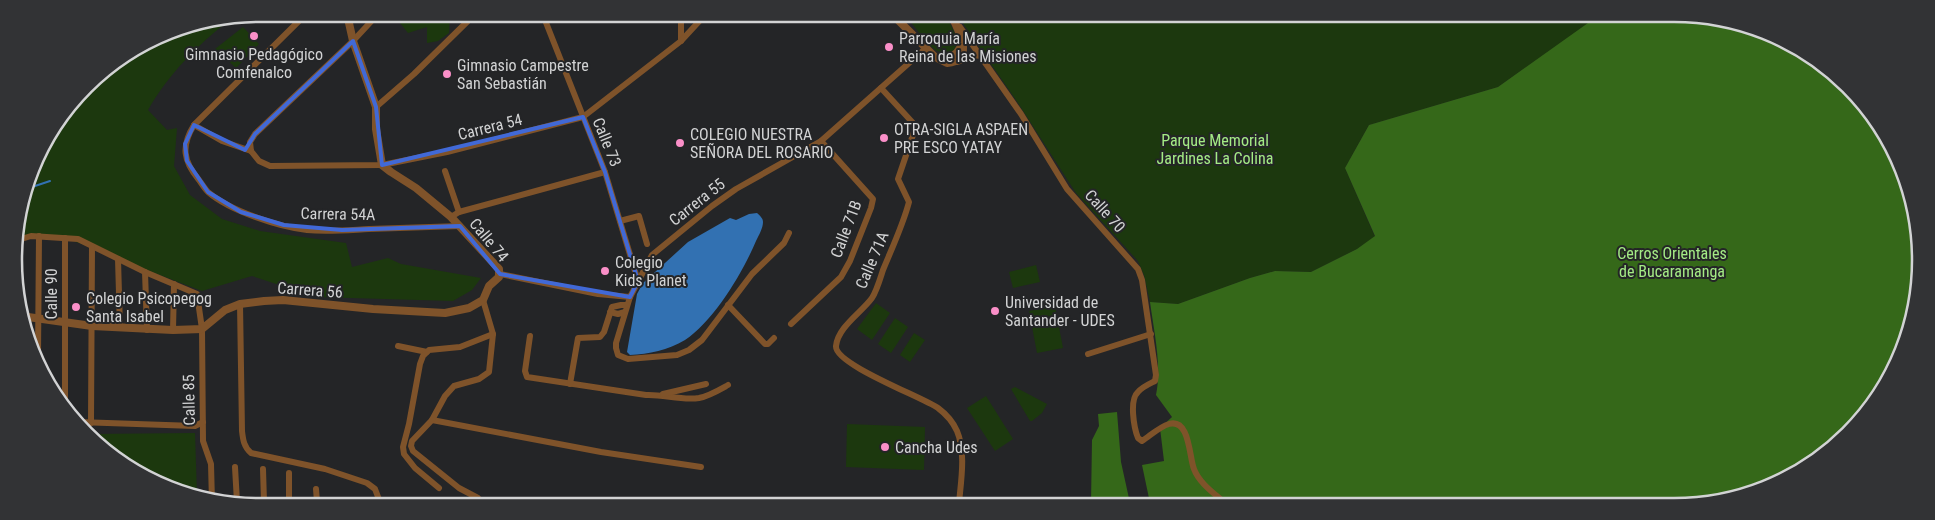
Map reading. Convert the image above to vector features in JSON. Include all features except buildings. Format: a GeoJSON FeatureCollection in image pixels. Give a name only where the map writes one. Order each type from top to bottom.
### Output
{"type":"FeatureCollection","features":[{"type":"Feature","properties":{"kind":"street"},"geometry":{"type":"LineString","coordinates":[[194,125],[298,22]]}},
{"type":"Feature","properties":{"kind":"street"},"geometry":{"type":"LineString","coordinates":[[348,22],[352,41],[376,107],[376,129],[382,165]]}},
{"type":"Feature","properties":{"kind":"street"},"geometry":{"type":"LineString","coordinates":[[251,151],[250,142],[255,134],[370,22]]}},
{"type":"Feature","properties":{"kind":"street"},"geometry":{"type":"LineString","coordinates":[[376,107],[414,74],[467,22]]}},
{"type":"Feature","properties":{"kind":"street","name":"Calle 73"},"geometry":{"type":"LineString","coordinates":[[547,22],[605,172],[638,281]]}},
{"type":"Feature","properties":{"kind":"street"},"geometry":{"type":"LineString","coordinates":[[681,22],[681,41]]}},
{"type":"Feature","properties":{"kind":"street","name":"Carrera 54"},"geometry":{"type":"LineString","coordinates":[[194,125],[222,141],[251,151],[259,161],[270,166],[382,165],[447,152],[583,118],[681,41],[699,22]]}},
{"type":"Feature","properties":{"kind":"street"},"geometry":{"type":"LineString","coordinates":[[900,22],[935,57],[943,62],[953,62],[979,54]]}},
{"type":"Feature","properties":{"kind":"street","name":"Calle 70"},"geometry":{"type":"LineString","coordinates":[[955,22],[961,36]]}},
{"type":"Feature","properties":{"kind":"street","name":"Calle 70"},"geometry":{"type":"LineString","coordinates":[[956,22],[1021,114],[1067,189],[1138,269],[1142,280],[1151,334],[1156,378],[1137,392],[1133,403],[1134,427],[1140,440],[1142,441],[1167,424],[1175,423],[1181,427],[1186,435],[1194,471],[1210,490],[1220,498]]}},
{"type":"Feature","properties":{"kind":"street"},"geometry":{"type":"LineString","coordinates":[[935,57],[945,59],[958,53],[961,36]]}},
{"type":"Feature","properties":{"kind":"street"},"geometry":{"type":"LineString","coordinates":[[953,62],[963,52],[961,36]]}},
{"type":"Feature","properties":{"kind":"street","name":"Carrera 55"},"geometry":{"type":"LineString","coordinates":[[728,305],[702,340],[689,350],[678,355],[628,359],[618,355],[616,348],[630,297],[652,255],[712,206],[750,180],[821,141],[926,48]]}},
{"type":"Feature","properties":{"kind":"street","name":"Calle 71A"},"geometry":{"type":"LineString","coordinates":[[881,88],[913,122],[915,129],[898,179],[909,202],[872,297],[848,324],[840,336],[836,349],[843,358],[883,381],[939,408],[953,423],[961,440],[962,450],[959,498]]}},
{"type":"Feature","properties":{"kind":"street","name":"Carrera 54A"},"geometry":{"type":"LineString","coordinates":[[194,125],[188,135],[184,151],[186,161],[208,192],[241,212],[307,230],[460,226]]}},
{"type":"Feature","properties":{"kind":"street","name":"Calle 71B"},"geometry":{"type":"LineString","coordinates":[[791,324],[841,277],[850,261],[873,199],[821,141]]}},
{"type":"Feature","properties":{"kind":"street","name":"Calle 74"},"geometry":{"type":"LineString","coordinates":[[382,165],[416,188],[451,217],[498,269],[500,274],[498,280],[493,282],[486,290],[483,300]]}},
{"type":"Feature","properties":{"kind":"street"},"geometry":{"type":"LineString","coordinates":[[445,171],[459,212]]}},
{"type":"Feature","properties":{"kind":"street"},"geometry":{"type":"LineString","coordinates":[[451,217],[459,212],[605,172]]}},
{"type":"Feature","properties":{"kind":"street"},"geometry":{"type":"LineString","coordinates":[[620,221],[639,216],[647,244]]}},
{"type":"Feature","properties":{"kind":"street"},"geometry":{"type":"LineString","coordinates":[[774,338],[768,344],[765,344],[728,305],[752,274],[784,243],[789,232]]}},
{"type":"Feature","properties":{"kind":"street"},"geometry":{"type":"LineString","coordinates":[[38,236],[38,344]]}},
{"type":"Feature","properties":{"kind":"street"},"geometry":{"type":"LineString","coordinates":[[24,238],[38,236],[78,239],[174,284],[173,330]]}},
{"type":"Feature","properties":{"kind":"street","name":"Calle 90"},"geometry":{"type":"LineString","coordinates":[[65,238],[66,396]]}},
{"type":"Feature","properties":{"kind":"street"},"geometry":{"type":"LineString","coordinates":[[91,423],[92,247]]}},
{"type":"Feature","properties":{"kind":"street"},"geometry":{"type":"LineString","coordinates":[[118,259],[120,328]]}},
{"type":"Feature","properties":{"kind":"street"},"geometry":{"type":"LineString","coordinates":[[145,272],[147,330]]}},
{"type":"Feature","properties":{"kind":"street"},"geometry":{"type":"LineString","coordinates":[[500,274],[598,294],[630,297]]}},
{"type":"Feature","properties":{"kind":"street","name":"Calle 85"},"geometry":{"type":"LineString","coordinates":[[174,284],[198,296],[202,329],[203,445],[209,455],[211,464],[212,492]]}},
{"type":"Feature","properties":{"kind":"street","name":"Carrera 56"},"geometry":{"type":"LineString","coordinates":[[202,329],[225,310],[240,304],[283,300],[373,309],[445,313],[469,308],[483,300]]}},
{"type":"Feature","properties":{"kind":"street"},"geometry":{"type":"LineString","coordinates":[[478,498],[459,488],[413,452],[411,446],[412,441],[432,420],[445,396],[454,386],[462,382],[479,379],[489,372],[493,334],[483,300]]}},
{"type":"Feature","properties":{"kind":"street"},"geometry":{"type":"LineString","coordinates":[[240,304],[242,431],[244,444],[251,453],[324,469],[367,483],[375,489],[378,498]]}},
{"type":"Feature","properties":{"kind":"street"},"geometry":{"type":"LineString","coordinates":[[570,384],[577,340],[580,337],[596,338],[603,334],[610,312],[615,306],[626,309]]}},
{"type":"Feature","properties":{"kind":"street"},"geometry":{"type":"LineString","coordinates":[[30,317],[92,326],[147,330],[202,329]]}},
{"type":"Feature","properties":{"kind":"street"},"geometry":{"type":"LineString","coordinates":[[398,346],[427,352],[441,348],[460,347],[493,334]]}},
{"type":"Feature","properties":{"kind":"street"},"geometry":{"type":"LineString","coordinates":[[1088,354],[1151,334]]}},
{"type":"Feature","properties":{"kind":"street"},"geometry":{"type":"LineString","coordinates":[[530,336],[525,375],[527,377],[686,398],[698,398],[709,395],[728,385]]}},
{"type":"Feature","properties":{"kind":"street"},"geometry":{"type":"LineString","coordinates":[[427,352],[420,364],[403,447],[404,454],[415,468],[439,488]]}},
{"type":"Feature","properties":{"kind":"street"},"geometry":{"type":"LineString","coordinates":[[660,394],[706,384]]}},
{"type":"Feature","properties":{"kind":"street"},"geometry":{"type":"LineString","coordinates":[[432,420],[601,452],[701,467]]}},
{"type":"Feature","properties":{"kind":"street"},"geometry":{"type":"LineString","coordinates":[[87,423],[195,426],[204,422]]}},
{"type":"Feature","properties":{"kind":"street"},"geometry":{"type":"LineString","coordinates":[[235,467],[237,496]]}},
{"type":"Feature","properties":{"kind":"street"},"geometry":{"type":"LineString","coordinates":[[263,469],[264,498]]}},
{"type":"Feature","properties":{"kind":"street"},"geometry":{"type":"LineString","coordinates":[[289,473],[289,498]]}},
{"type":"Feature","properties":{"kind":"street"},"geometry":{"type":"LineString","coordinates":[[316,489],[317,498]]}},
{"type":"Feature","properties":{"kind":"highlighted area"},"geometry":{"type":"Polygon","coordinates":[[[353,41],[376,107],[382,165],[583,117],[605,172],[638,281],[630,297],[500,274],[460,226],[342,230],[284,225],[241,212],[208,192],[187,161],[185,144],[194,125],[245,150],[255,134],[353,41]]]}},
{"type":"Feature","properties":{"kind":"green space"},"geometry":{"type":"Polygon","coordinates":[[[399,22],[450,22],[449,33],[438,41],[427,43],[427,27],[408,33],[399,22]]]}},
{"type":"Feature","properties":{"kind":"green space"},"geometry":{"type":"Polygon","coordinates":[[[911,22],[949,22],[956,37],[956,47],[946,54],[934,48],[911,22]]]}},
{"type":"Feature","properties":{"kind":"green space","name":"Parque Memorial Jardines La Colina"},"geometry":{"type":"Polygon","coordinates":[[[962,22],[1590,22],[1498,87],[1369,125],[1345,168],[1375,237],[1357,249],[1311,272],[1275,271],[1178,304],[1150,302],[1144,275],[1138,261],[1076,193],[1018,103],[962,22]]]}},
{"type":"Feature","properties":{"kind":"green space","name":"Cerros Orientales de Bucaramanga"},"geometry":{"type":"Polygon","coordinates":[[[1589,22],[1675,22],[1721,27],[1751,35],[1780,47],[1794,54],[1832,81],[1854,103],[1881,141],[1888,155],[1900,184],[1908,214],[1912,244],[1912,276],[1908,306],[1900,336],[1881,379],[1854,417],[1832,439],[1794,466],[1780,473],[1751,485],[1721,493],[1691,497],[1149,498],[1142,465],[1164,461],[1160,428],[1172,417],[1156,395],[1158,360],[1150,302],[1178,304],[1275,271],[1311,272],[1357,249],[1375,236],[1345,168],[1369,125],[1498,87],[1589,22]]]}},
{"type":"Feature","properties":{"kind":"green space"},"geometry":{"type":"Polygon","coordinates":[[[223,26],[206,39],[174,72],[148,110],[167,130],[177,128],[174,166],[190,195],[222,219],[260,231],[346,243],[352,267],[388,258],[401,264],[481,278],[472,290],[453,301],[316,297],[252,276],[202,291],[91,247],[54,235],[24,240],[27,214],[41,169],[54,141],[81,103],[103,81],[141,54],[184,35],[223,26]]]}},
{"type":"Feature","properties":{"kind":"green space"},"geometry":{"type":"Polygon","coordinates":[[[243,27],[259,44],[236,68],[215,49],[243,27]]]}},
{"type":"Feature","properties":{"kind":"green space"},"geometry":{"type":"Polygon","coordinates":[[[1036,265],[1040,282],[1013,288],[1009,272],[1036,265]]]}},
{"type":"Feature","properties":{"kind":"green space"},"geometry":{"type":"Polygon","coordinates":[[[876,303],[890,313],[872,340],[857,329],[876,303]]]}},
{"type":"Feature","properties":{"kind":"green space"},"geometry":{"type":"Polygon","coordinates":[[[1055,306],[1063,348],[1037,353],[1029,311],[1055,306]]]}},
{"type":"Feature","properties":{"kind":"green space"},"geometry":{"type":"Polygon","coordinates":[[[895,318],[908,327],[891,353],[878,344],[895,318]]]}},
{"type":"Feature","properties":{"kind":"green space"},"geometry":{"type":"Polygon","coordinates":[[[914,333],[925,340],[910,362],[900,355],[914,333]]]}},
{"type":"Feature","properties":{"kind":"green space"},"geometry":{"type":"Polygon","coordinates":[[[1015,387],[1047,404],[1042,413],[1032,421],[1030,421],[1011,389],[1015,387]]]}},
{"type":"Feature","properties":{"kind":"green space"},"geometry":{"type":"Polygon","coordinates":[[[986,396],[1013,439],[995,451],[967,408],[986,396]]]}},
{"type":"Feature","properties":{"kind":"green space"},"geometry":{"type":"Polygon","coordinates":[[[1117,412],[1121,462],[1129,498],[1091,498],[1092,440],[1099,426],[1098,414],[1117,412]]]}},
{"type":"Feature","properties":{"kind":"green space","name":"Cancha Udes"},"geometry":{"type":"Polygon","coordinates":[[[847,424],[925,427],[924,470],[846,467],[847,424]]]}},
{"type":"Feature","properties":{"kind":"green space"},"geometry":{"type":"Polygon","coordinates":[[[195,433],[197,488],[169,479],[141,466],[98,434],[195,433]]]}},
{"type":"Feature","properties":{"kind":"water"},"geometry":{"type":"Polygon","coordinates":[[[757,213],[763,221],[760,234],[744,267],[717,308],[706,321],[696,332],[679,343],[658,351],[630,355],[627,352],[637,294],[643,283],[688,242],[730,218],[736,220],[749,214],[757,213]]]}},
{"type":"Feature","properties":{"kind":"waterway"},"geometry":{"type":"LineString","coordinates":[[34,186],[50,181]]}},
{"type":"Feature","properties":{"kind":"place","name":"Gimnasio Pedagógico Comfenalco"},"geometry":{"type":"Point","coordinates":[254,36]}},
{"type":"Feature","properties":{"kind":"place","name":"Parroquia María Reina de las Misiones"},"geometry":{"type":"Point","coordinates":[889,47]}},
{"type":"Feature","properties":{"kind":"place","name":"Gimnasio Campestre San Sebastián"},"geometry":{"type":"Point","coordinates":[447,74]}},
{"type":"Feature","properties":{"kind":"place","name":"OTRA-SIGLA ASPAEN PRE ESCO YATAY"},"geometry":{"type":"Point","coordinates":[884,138]}},
{"type":"Feature","properties":{"kind":"place","name":"COLEGIO NUESTRA SEÑORA DEL ROSARIO"},"geometry":{"type":"Point","coordinates":[680,143]}},
{"type":"Feature","properties":{"kind":"place","name":"Colegio Kids Planet"},"geometry":{"type":"Point","coordinates":[605,271]}},
{"type":"Feature","properties":{"kind":"place","name":"Colegio Psicopegog Santa Isabel"},"geometry":{"type":"Point","coordinates":[76,307]}},
{"type":"Feature","properties":{"kind":"place","name":"Universidad de Santander - UDES"},"geometry":{"type":"Point","coordinates":[995,311]}},
{"type":"Feature","properties":{"kind":"place","name":"Cancha Udes"},"geometry":{"type":"Point","coordinates":[885,447]}}]}
